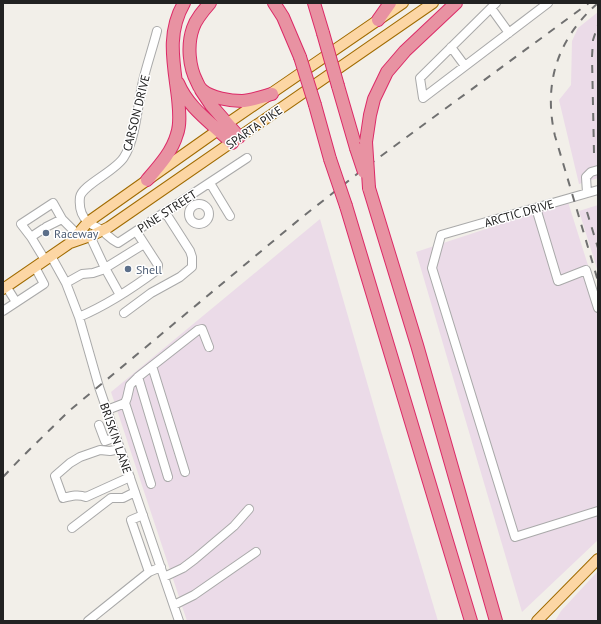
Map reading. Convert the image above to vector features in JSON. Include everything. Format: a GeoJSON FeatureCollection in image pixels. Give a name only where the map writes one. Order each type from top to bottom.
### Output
{"type":"FeatureCollection","features":[{"type":"Feature","properties":{"kind":"highway"},"geometry":{"type":"LineString","coordinates":[[147,180],[167,154],[177,134],[179,110],[172,53],[173,32],[175,22],[184,3]]}},
{"type":"Feature","properties":{"kind":"highway"},"geometry":{"type":"LineString","coordinates":[[210,3],[198,18],[193,29],[189,56],[191,68],[201,89],[223,127],[235,140]]}},
{"type":"Feature","properties":{"kind":"highway"},"geometry":{"type":"LineString","coordinates":[[274,3],[283,18],[300,57]]}},
{"type":"Feature","properties":{"kind":"highway"},"geometry":{"type":"LineString","coordinates":[[285,3],[330,159],[346,206],[471,621]]}},
{"type":"Feature","properties":{"kind":"highway"},"geometry":{"type":"LineString","coordinates":[[314,3],[338,86],[361,145],[369,188],[417,345],[496,621]]}},
{"type":"Feature","properties":{"kind":"highway"},"geometry":{"type":"LineString","coordinates":[[317,3],[323,33]]}},
{"type":"Feature","properties":{"kind":"highway"},"geometry":{"type":"LineString","coordinates":[[378,20],[390,3]]}},
{"type":"Feature","properties":{"kind":"highway"},"geometry":{"type":"LineString","coordinates":[[361,145],[374,98],[387,72],[404,51],[456,3]]}},
{"type":"Feature","properties":{"kind":"highway"},"geometry":{"type":"LineString","coordinates":[[175,74],[180,87],[194,109],[223,127]]}},
{"type":"Feature","properties":{"kind":"highway"},"geometry":{"type":"LineString","coordinates":[[201,89],[220,98],[244,102],[272,94]]}},
{"type":"Feature","properties":{"kind":"main road","name":"SPARTA PIKE"},"geometry":{"type":"LineString","coordinates":[[70,243],[88,222],[403,3]]}},
{"type":"Feature","properties":{"kind":"main road","name":"SPARTA PIKE"},"geometry":{"type":"LineString","coordinates":[[5,287],[70,243],[103,231],[433,3]]}},
{"type":"Feature","properties":{"kind":"main road"},"geometry":{"type":"LineString","coordinates":[[537,621],[598,559]]}},
{"type":"Feature","properties":{"kind":"street"},"geometry":{"type":"LineString","coordinates":[[509,33],[494,5],[420,78],[423,98],[509,33],[548,3]]}},
{"type":"Feature","properties":{"kind":"street","name":"CARSON DRIVE"},"geometry":{"type":"LineString","coordinates":[[88,222],[81,212],[81,194],[86,188],[116,166],[127,151],[134,128],[143,81],[157,31]]}},
{"type":"Feature","properties":{"kind":"street"},"geometry":{"type":"LineString","coordinates":[[451,47],[465,66]]}},
{"type":"Feature","properties":{"kind":"street","name":"PINE STREET"},"geometry":{"type":"LineString","coordinates":[[88,222],[103,231],[109,238],[118,243],[247,158]]}},
{"type":"Feature","properties":{"kind":"street"},"geometry":{"type":"LineString","coordinates":[[587,193],[586,177],[591,172],[598,170]]}},
{"type":"Feature","properties":{"kind":"street"},"geometry":{"type":"LineString","coordinates":[[210,183],[230,216]]}},
{"type":"Feature","properties":{"kind":"street","name":"ARCTIC DRIVE"},"geometry":{"type":"LineString","coordinates":[[598,190],[441,236],[432,268],[515,537],[598,511]]}},
{"type":"Feature","properties":{"kind":"street"},"geometry":{"type":"LineString","coordinates":[[188,197],[193,207]]}},
{"type":"Feature","properties":{"kind":"street","name":"BRISKIN LANE"},"geometry":{"type":"LineString","coordinates":[[62,219],[53,203],[22,224],[66,283],[79,317],[99,387],[179,621]]}},
{"type":"Feature","properties":{"kind":"street"},"geometry":{"type":"LineString","coordinates":[[536,208],[558,280],[586,270],[598,308]]}},
{"type":"Feature","properties":{"kind":"street"},"geometry":{"type":"LineString","coordinates":[[124,313],[150,293],[180,277],[192,267],[192,256],[165,212]]}},
{"type":"Feature","properties":{"kind":"street"},"geometry":{"type":"LineString","coordinates":[[31,237],[62,219],[77,234]]}},
{"type":"Feature","properties":{"kind":"street"},"geometry":{"type":"LineString","coordinates":[[79,317],[120,295],[157,270],[158,265],[136,231]]}},
{"type":"Feature","properties":{"kind":"street"},"geometry":{"type":"LineString","coordinates":[[90,236],[120,295]]}},
{"type":"Feature","properties":{"kind":"street"},"geometry":{"type":"LineString","coordinates":[[66,283],[82,274],[93,273],[105,268],[144,244]]}},
{"type":"Feature","properties":{"kind":"street"},"geometry":{"type":"LineString","coordinates":[[3,311],[44,284],[35,267]]}},
{"type":"Feature","properties":{"kind":"street"},"geometry":{"type":"LineString","coordinates":[[5,287],[16,302]]}},
{"type":"Feature","properties":{"kind":"street"},"geometry":{"type":"LineString","coordinates":[[107,410],[125,403],[128,398],[130,385],[198,330],[202,329],[209,347]]}},
{"type":"Feature","properties":{"kind":"street"},"geometry":{"type":"LineString","coordinates":[[152,366],[185,472]]}},
{"type":"Feature","properties":{"kind":"street"},"geometry":{"type":"LineString","coordinates":[[138,377],[168,477]]}},
{"type":"Feature","properties":{"kind":"street"},"geometry":{"type":"LineString","coordinates":[[125,403],[151,484]]}},
{"type":"Feature","properties":{"kind":"street"},"geometry":{"type":"LineString","coordinates":[[99,425],[105,441],[116,437]]}},
{"type":"Feature","properties":{"kind":"street"},"geometry":{"type":"LineString","coordinates":[[120,448],[110,451],[100,450],[80,457],[70,463],[55,476],[63,498],[77,495],[86,497],[130,477]]}},
{"type":"Feature","properties":{"kind":"street"},"geometry":{"type":"LineString","coordinates":[[72,528],[111,498],[123,498],[135,492]]}},
{"type":"Feature","properties":{"kind":"street"},"geometry":{"type":"LineString","coordinates":[[164,577],[183,568],[195,559],[234,526],[249,509]]}},
{"type":"Feature","properties":{"kind":"street"},"geometry":{"type":"LineString","coordinates":[[143,515],[131,520],[148,572]]}},
{"type":"Feature","properties":{"kind":"street"},"geometry":{"type":"LineString","coordinates":[[174,605],[194,595],[256,552]]}},
{"type":"Feature","properties":{"kind":"street"},"geometry":{"type":"LineString","coordinates":[[88,621],[148,572],[161,567]]}},
{"type":"Feature","properties":{"kind":"shaded area"},"geometry":{"type":"Polygon","coordinates":[[[598,12],[598,178],[579,184],[559,100],[571,85],[572,41],[578,28],[598,12]]]}},
{"type":"Feature","properties":{"kind":"shaded area"},"geometry":{"type":"Polygon","coordinates":[[[568,202],[598,297],[598,540],[522,612],[416,252],[568,202]]]}},
{"type":"Feature","properties":{"kind":"shaded area"},"geometry":{"type":"Polygon","coordinates":[[[598,205],[598,272],[579,211],[598,205]]]}},
{"type":"Feature","properties":{"kind":"shaded area"},"geometry":{"type":"Polygon","coordinates":[[[320,219],[438,621],[187,621],[111,392],[320,219]]]}},
{"type":"Feature","properties":{"kind":"shaded area"},"geometry":{"type":"Polygon","coordinates":[[[598,571],[598,621],[555,621],[561,611],[598,571]]]}},
{"type":"Feature","properties":{"kind":"railway"},"geometry":{"type":"LineString","coordinates":[[3,477],[69,411],[301,218],[366,167],[589,3]]}},
{"type":"Feature","properties":{"kind":"railway"},"geometry":{"type":"LineString","coordinates":[[598,3],[572,32],[563,47],[557,64],[551,98],[555,136],[598,281]]}},
{"type":"Feature","properties":{"kind":"railway"},"geometry":{"type":"LineString","coordinates":[[594,153],[592,57],[593,40],[598,25]]}},
{"type":"Feature","properties":{"kind":"railway"},"geometry":{"type":"LineString","coordinates":[[587,212],[598,248]]}},
{"type":"Feature","properties":{"kind":"place","name":"Raceway"},"geometry":{"type":"Point","coordinates":[46,233]}},
{"type":"Feature","properties":{"kind":"place","name":"Shell"},"geometry":{"type":"Point","coordinates":[128,269]}}]}
